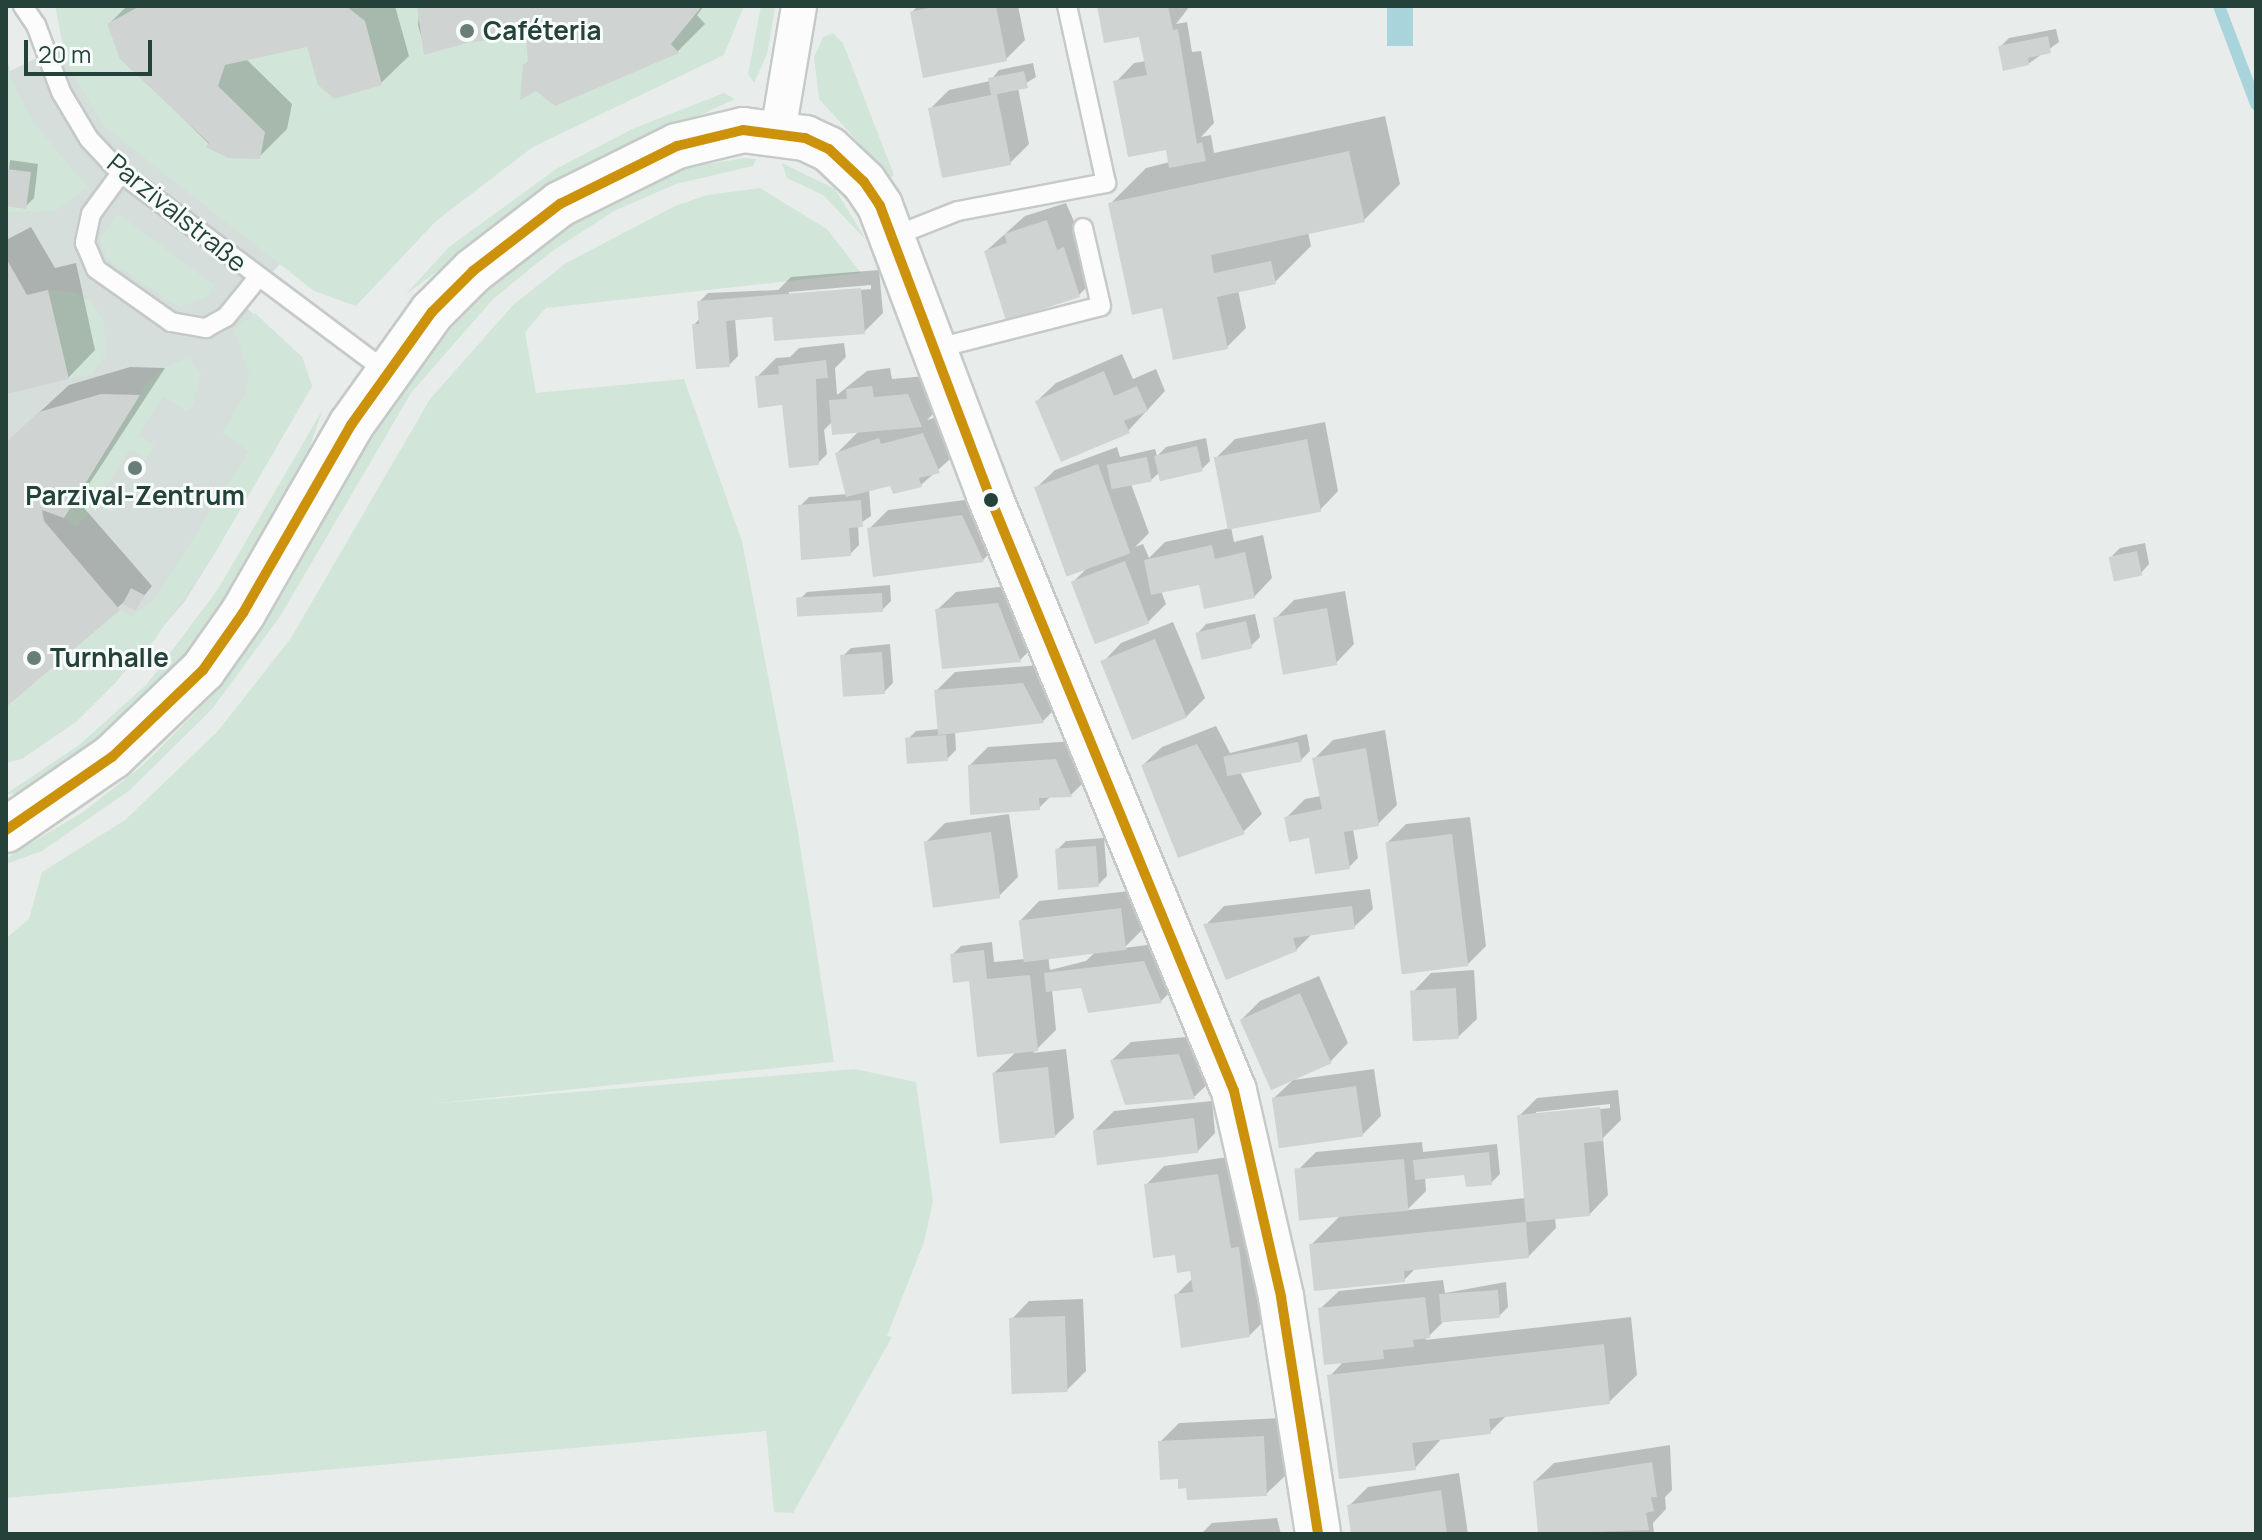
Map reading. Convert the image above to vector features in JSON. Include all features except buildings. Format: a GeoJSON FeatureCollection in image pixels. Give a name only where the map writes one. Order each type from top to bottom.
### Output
{"type":"FeatureCollection","features":[{"type":"Feature","properties":{"kind":"main road"},"geometry":{"type":"LineString","coordinates":[[6,830],[112,757],[203,670],[243,613],[387,372],[432,312],[473,271],[560,204],[677,146],[743,130],[778,132],[805,138],[845,162],[864,182],[892,237],[934,349],[1234,1091],[1281,1297],[1318,1534]]}},
{"type":"Feature","properties":{"kind":"street"},"geometry":{"type":"LineString","coordinates":[[778,132],[799,6]]}},
{"type":"Feature","properties":{"kind":"lane","name":"Parzivalstraße"},"geometry":{"type":"LineString","coordinates":[[23,6],[36,25],[61,92],[89,139],[121,173],[257,279],[387,372]]}},
{"type":"Feature","properties":{"kind":"lane"},"geometry":{"type":"LineString","coordinates":[[892,237],[958,211],[1106,183],[1067,6]]}},
{"type":"Feature","properties":{"kind":"lane"},"geometry":{"type":"LineString","coordinates":[[121,173],[91,214],[85,243],[96,269],[171,322],[206,328],[226,317],[257,279]]}},
{"type":"Feature","properties":{"kind":"lane"},"geometry":{"type":"LineString","coordinates":[[934,349],[1101,306],[1083,228]]}},
{"type":"Feature","properties":{"kind":"shaded area","name":"Parzival-Zentrum"},"geometry":{"type":"Polygon","coordinates":[[[107,24],[338,203],[242,304],[302,357],[312,386],[216,551],[185,601],[115,683],[77,721],[23,758],[6,763],[6,54],[10,71],[107,24]]]}},
{"type":"Feature","properties":{"kind":"green space"},"geometry":{"type":"Polygon","coordinates":[[[55,6],[744,6],[724,55],[533,147],[436,221],[356,306],[314,291],[104,126],[67,65],[55,6]]]}},
{"type":"Feature","properties":{"kind":"green space"},"geometry":{"type":"Polygon","coordinates":[[[761,6],[775,6],[767,54],[754,83],[748,74],[761,6]]]}},
{"type":"Feature","properties":{"kind":"green space"},"geometry":{"type":"Polygon","coordinates":[[[833,33],[843,43],[894,175],[891,178],[819,99],[814,57],[823,37],[833,33]]]}},
{"type":"Feature","properties":{"kind":"green space"},"geometry":{"type":"Polygon","coordinates":[[[6,54],[11,79],[32,121],[87,187],[55,211],[6,212],[6,54]]]}},
{"type":"Feature","properties":{"kind":"green space"},"geometry":{"type":"Polygon","coordinates":[[[724,93],[735,99],[560,180],[405,295],[449,247],[556,169],[632,129],[724,93]]]}},
{"type":"Feature","properties":{"kind":"green space"},"geometry":{"type":"Polygon","coordinates":[[[744,158],[756,159],[753,166],[676,184],[614,211],[551,252],[493,299],[411,393],[281,615],[213,708],[130,790],[42,851],[6,864],[6,858],[83,812],[143,765],[199,709],[284,592],[376,427],[420,362],[486,291],[572,224],[629,191],[685,168],[744,158]]]}},
{"type":"Feature","properties":{"kind":"green space"},"geometry":{"type":"Polygon","coordinates":[[[782,163],[835,189],[866,240],[823,195],[787,178],[782,163]]]}},
{"type":"Feature","properties":{"kind":"green space"},"geometry":{"type":"Polygon","coordinates":[[[760,188],[827,229],[861,273],[546,308],[525,332],[536,393],[684,379],[742,541],[797,826],[834,1062],[430,1104],[855,1069],[916,1082],[933,1201],[924,1242],[887,1336],[892,1337],[793,1513],[774,1512],[766,1431],[6,1498],[6,938],[29,919],[42,872],[125,820],[217,732],[291,638],[430,399],[513,305],[566,263],[675,206],[707,195],[760,188]]]}},
{"type":"Feature","properties":{"kind":"green space"},"geometry":{"type":"Polygon","coordinates":[[[118,214],[214,285],[209,296],[179,307],[107,259],[100,239],[118,214]]]}},
{"type":"Feature","properties":{"kind":"green space"},"geometry":{"type":"Polygon","coordinates":[[[48,290],[74,292],[92,303],[104,321],[105,355],[92,374],[69,379],[48,290]]]}},
{"type":"Feature","properties":{"kind":"green space"},"geometry":{"type":"Polygon","coordinates":[[[255,313],[302,357],[312,386],[216,551],[153,642],[77,721],[23,758],[6,763],[6,707],[120,610],[133,616],[155,599],[249,451],[222,433],[247,391],[249,373],[234,329],[255,313]]]}},
{"type":"Feature","properties":{"kind":"green space"},"geometry":{"type":"Polygon","coordinates":[[[190,358],[201,374],[193,404],[187,411],[163,396],[138,435],[154,446],[146,459],[130,449],[104,489],[121,499],[112,513],[96,503],[77,527],[64,518],[147,383],[167,366],[190,358]]]}},
{"type":"Feature","properties":{"kind":"green space"},"geometry":{"type":"Polygon","coordinates":[[[323,409],[304,463],[247,565],[181,659],[87,753],[27,793],[6,794],[79,745],[147,684],[218,589],[323,409]]]}},
{"type":"Feature","properties":{"kind":"water"},"geometry":{"type":"Polygon","coordinates":[[[1387,6],[1413,6],[1413,46],[1387,46],[1387,6]]]}},
{"type":"Feature","properties":{"kind":"waterway"},"geometry":{"type":"LineString","coordinates":[[2219,6],[2256,104]]}},
{"type":"Feature","properties":{"kind":"transit line"},"geometry":{"type":"LineString","coordinates":[[6,830],[112,757],[203,670],[243,613],[351,425],[432,312],[473,271],[560,204],[677,146],[743,130],[805,138],[829,149],[864,182],[880,206],[989,495],[1234,1091],[1281,1297],[1318,1534]]}},
{"type":"Feature","properties":{"kind":"place","name":"Caféteria"},"geometry":{"type":"Point","coordinates":[467,31]}},
{"type":"Feature","properties":{"kind":"place","name":"Parzival-Zentrum"},"geometry":{"type":"Point","coordinates":[135,468]}},
{"type":"Feature","properties":{"kind":"place","name":"Turnhalle"},"geometry":{"type":"Point","coordinates":[34,658]}}]}
